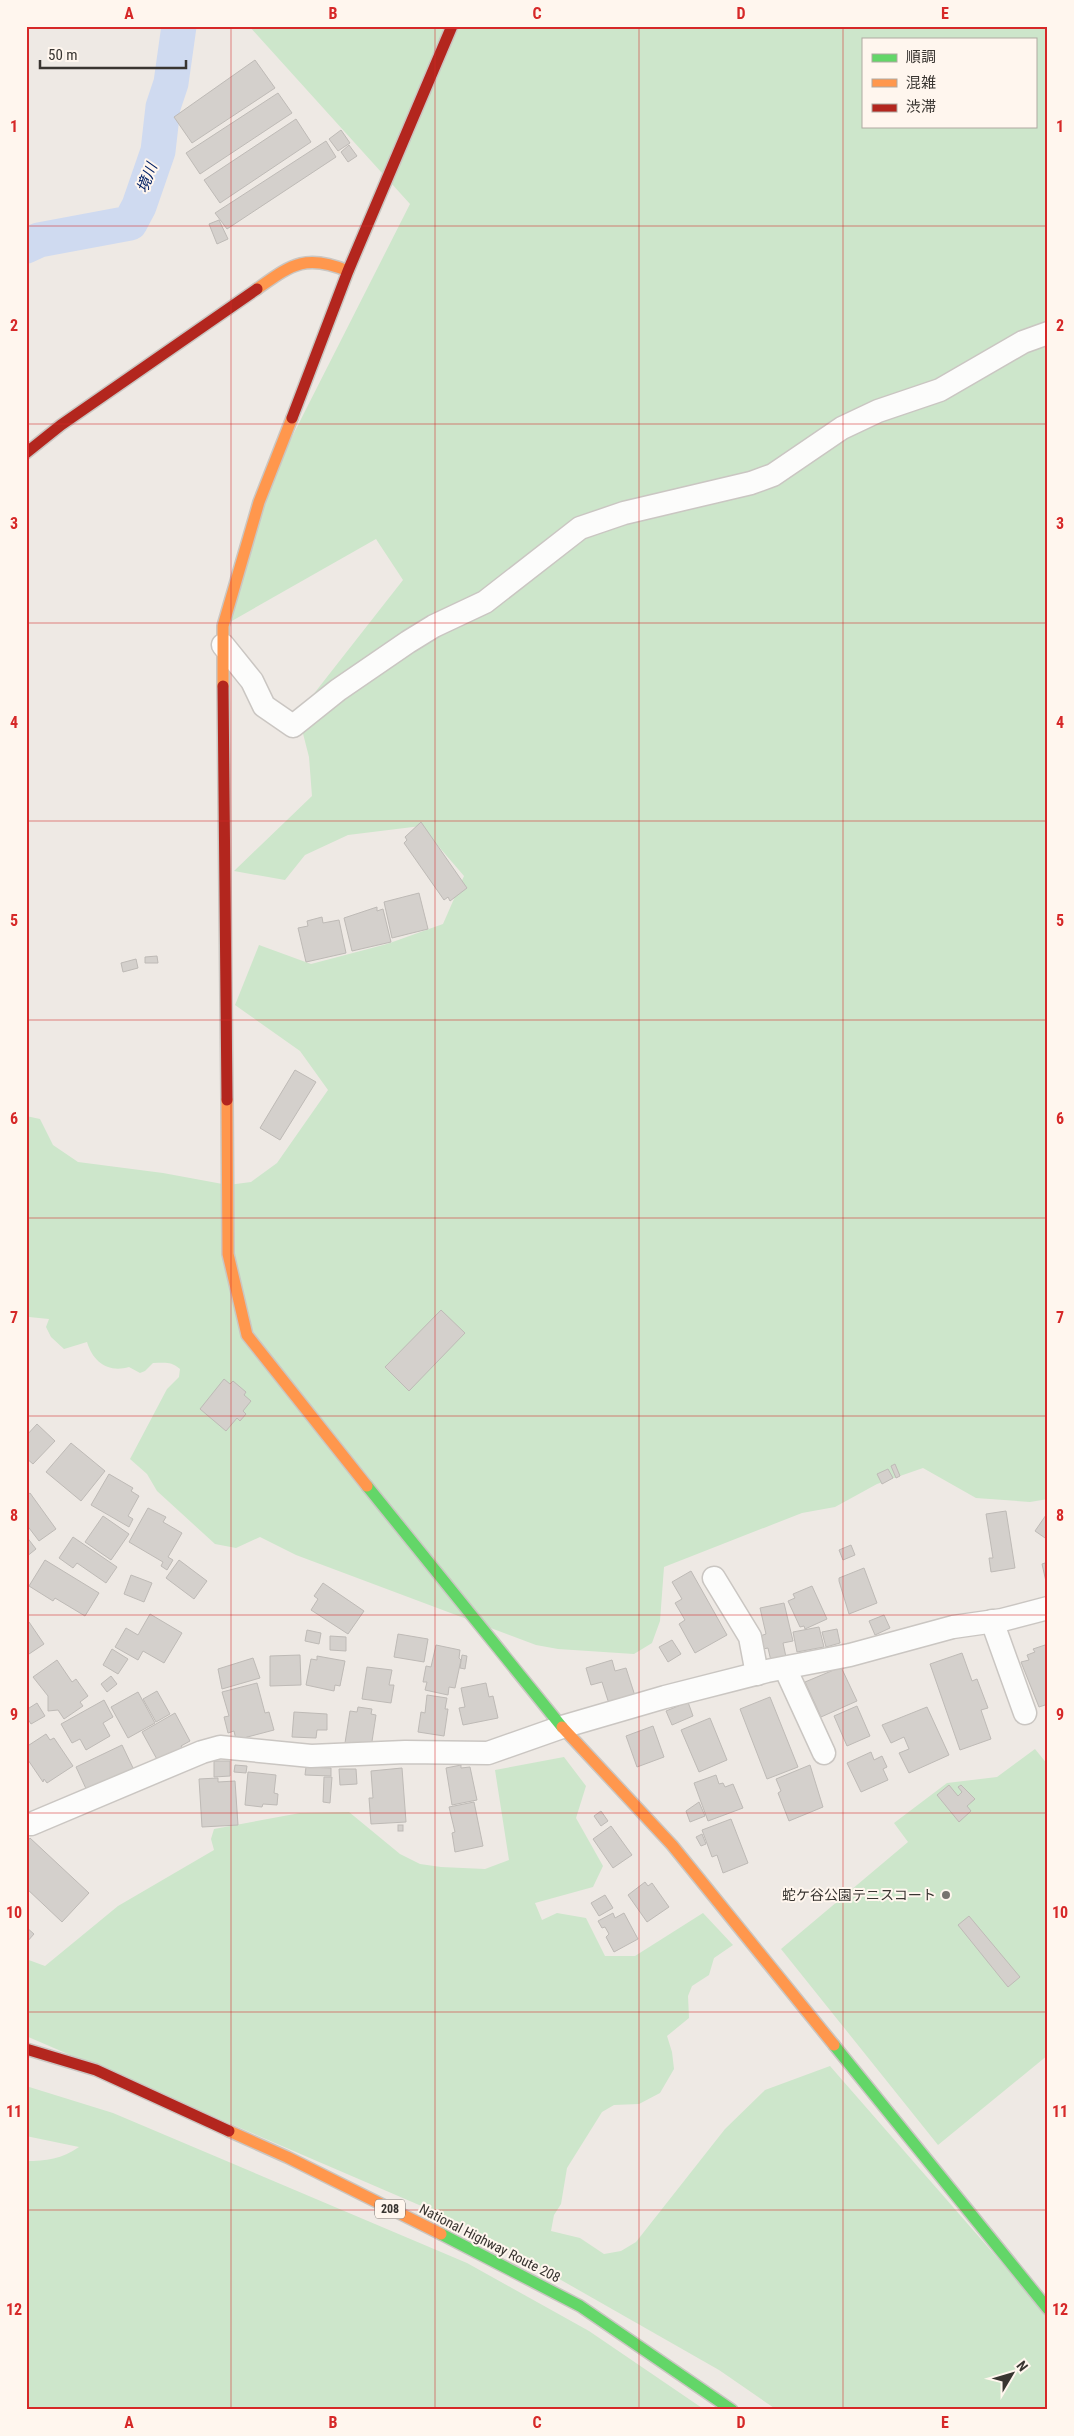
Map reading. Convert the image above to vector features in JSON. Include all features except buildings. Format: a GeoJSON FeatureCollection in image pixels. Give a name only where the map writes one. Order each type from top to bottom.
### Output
{"type":"FeatureCollection","features":[{"type":"Feature","properties":{"kind":"main road"},"geometry":{"type":"LineString","coordinates":[[452,26],[348,271],[259,502],[223,626],[228,1254],[247,1335],[562,1727],[672,1845],[1048,2309]]}},
{"type":"Feature","properties":{"kind":"main road"},"geometry":{"type":"LineString","coordinates":[[26,453],[61,425],[291,265],[314,260],[333,264],[348,271]]}},
{"type":"Feature","properties":{"kind":"main road","name":"National Highway Route 208"},"geometry":{"type":"LineString","coordinates":[[26,2050],[96,2070],[287,2158],[425,2226],[580,2306],[732,2410]]}},
{"type":"Feature","properties":{"kind":"street"},"geometry":{"type":"LineString","coordinates":[[223,645],[252,681],[264,706],[293,726],[338,690],[408,642],[434,626],[485,602],[580,528],[624,513],[751,483],[773,475],[842,428],[878,411],[940,390],[1023,342],[1048,333]]}},
{"type":"Feature","properties":{"kind":"street"},"geometry":{"type":"LineString","coordinates":[[714,1578],[750,1637],[757,1674]]}},
{"type":"Feature","properties":{"kind":"street"},"geometry":{"type":"LineString","coordinates":[[26,1824],[202,1752],[220,1747],[311,1756],[406,1752],[488,1753],[562,1727],[665,1697],[757,1674],[850,1655],[953,1627],[992,1622],[1048,1608]]}},
{"type":"Feature","properties":{"kind":"street"},"geometry":{"type":"LineString","coordinates":[[992,1622],[1025,1713]]}},
{"type":"Feature","properties":{"kind":"street"},"geometry":{"type":"LineString","coordinates":[[785,1668],[824,1753]]}},
{"type":"Feature","properties":{"kind":"green space"},"geometry":{"type":"Polygon","coordinates":[[[249,26],[1048,26],[1048,1499],[1030,1502],[976,1498],[923,1468],[877,1484],[835,1507],[802,1513],[664,1567],[660,1621],[652,1643],[634,1654],[558,1649],[536,1645],[296,1555],[260,1537],[236,1548],[215,1544],[157,1491],[147,1474],[130,1459],[167,1389],[179,1377],[180,1369],[174,1365],[164,1363],[153,1363],[140,1373],[129,1367],[108,1367],[97,1360],[87,1342],[64,1349],[51,1337],[46,1327],[49,1319],[29,1317],[26,1319],[26,1116],[40,1119],[53,1145],[78,1162],[163,1173],[228,1185],[251,1182],[277,1163],[328,1090],[300,1051],[235,1005],[259,945],[311,964],[387,944],[443,924],[464,876],[421,826],[348,835],[305,855],[285,880],[234,871],[312,796],[309,757],[298,714],[403,580],[376,539],[223,626],[259,502],[410,204],[249,26]]]}},
{"type":"Feature","properties":{"kind":"green space","name":"蛇ケ谷公園テニスコート"},"geometry":{"type":"Polygon","coordinates":[[[1035,1749],[1048,1765],[1048,2055],[938,2145],[781,1949],[908,1842],[894,1823],[947,1783],[997,1777],[1035,1749]]]}},
{"type":"Feature","properties":{"kind":"green space"},"geometry":{"type":"Polygon","coordinates":[[[564,1757],[586,1786],[576,1818],[603,1866],[593,1887],[535,1903],[542,1920],[557,1913],[586,1918],[605,1956],[635,1956],[703,1913],[733,1945],[714,1958],[709,1975],[692,1986],[688,1996],[689,2018],[667,2036],[672,2052],[674,2069],[660,2093],[639,2104],[614,2105],[602,2112],[567,2168],[561,2204],[554,2215],[551,2231],[580,2238],[604,2254],[621,2251],[636,2242],[725,2129],[765,2090],[830,2066],[1048,2316],[1048,2410],[777,2410],[719,2370],[461,2223],[26,2036],[26,1959],[45,1966],[118,1906],[214,1850],[211,1839],[214,1829],[300,1813],[349,1812],[400,1854],[420,1864],[485,1869],[509,1860],[495,1770],[564,1757]]]}},
{"type":"Feature","properties":{"kind":"green space"},"geometry":{"type":"Polygon","coordinates":[[[26,2086],[113,2113],[467,2263],[589,2331],[705,2410],[26,2410],[26,2161],[54,2158],[79,2147],[26,2136],[26,2086]]]}},
{"type":"Feature","properties":{"kind":"waterway","name":"境川"},"geometry":{"type":"LineString","coordinates":[[26,246],[39,240],[130,223],[139,206],[158,151],[163,107],[171,83],[179,26]]}},
{"type":"Feature","properties":{"kind":"traffic: fast"},"geometry":{"type":"LineString","coordinates":[[367,1486],[562,1727]]}},
{"type":"Feature","properties":{"kind":"traffic: fast"},"geometry":{"type":"LineString","coordinates":[[834,2045],[1048,2309]]}},
{"type":"Feature","properties":{"kind":"traffic: fast"},"geometry":{"type":"LineString","coordinates":[[441,2234],[580,2306],[732,2410]]}},
{"type":"Feature","properties":{"kind":"traffic: slow"},"geometry":{"type":"LineString","coordinates":[[257,289],[289,268],[309,262],[348,271]]}},
{"type":"Feature","properties":{"kind":"traffic: slow"},"geometry":{"type":"LineString","coordinates":[[223,686],[223,626],[259,502],[292,418]]}},
{"type":"Feature","properties":{"kind":"traffic: slow"},"geometry":{"type":"LineString","coordinates":[[227,1100],[228,1254],[247,1335],[367,1486]]}},
{"type":"Feature","properties":{"kind":"traffic: slow"},"geometry":{"type":"LineString","coordinates":[[562,1727],[672,1845],[834,2045]]}},
{"type":"Feature","properties":{"kind":"traffic: slow"},"geometry":{"type":"LineString","coordinates":[[229,2131],[287,2157],[441,2234]]}},
{"type":"Feature","properties":{"kind":"traffic: jam"},"geometry":{"type":"LineString","coordinates":[[292,418],[348,271],[452,26]]}},
{"type":"Feature","properties":{"kind":"traffic: jam"},"geometry":{"type":"LineString","coordinates":[[26,453],[61,425],[257,289]]}},
{"type":"Feature","properties":{"kind":"traffic: jam"},"geometry":{"type":"LineString","coordinates":[[223,686],[227,1100]]}},
{"type":"Feature","properties":{"kind":"traffic: jam"},"geometry":{"type":"LineString","coordinates":[[26,2049],[96,2070],[229,2131]]}},
{"type":"Feature","properties":{"kind":"place","name":"蛇ケ谷公園テニスコート"},"geometry":{"type":"Point","coordinates":[946,1895]}}]}
